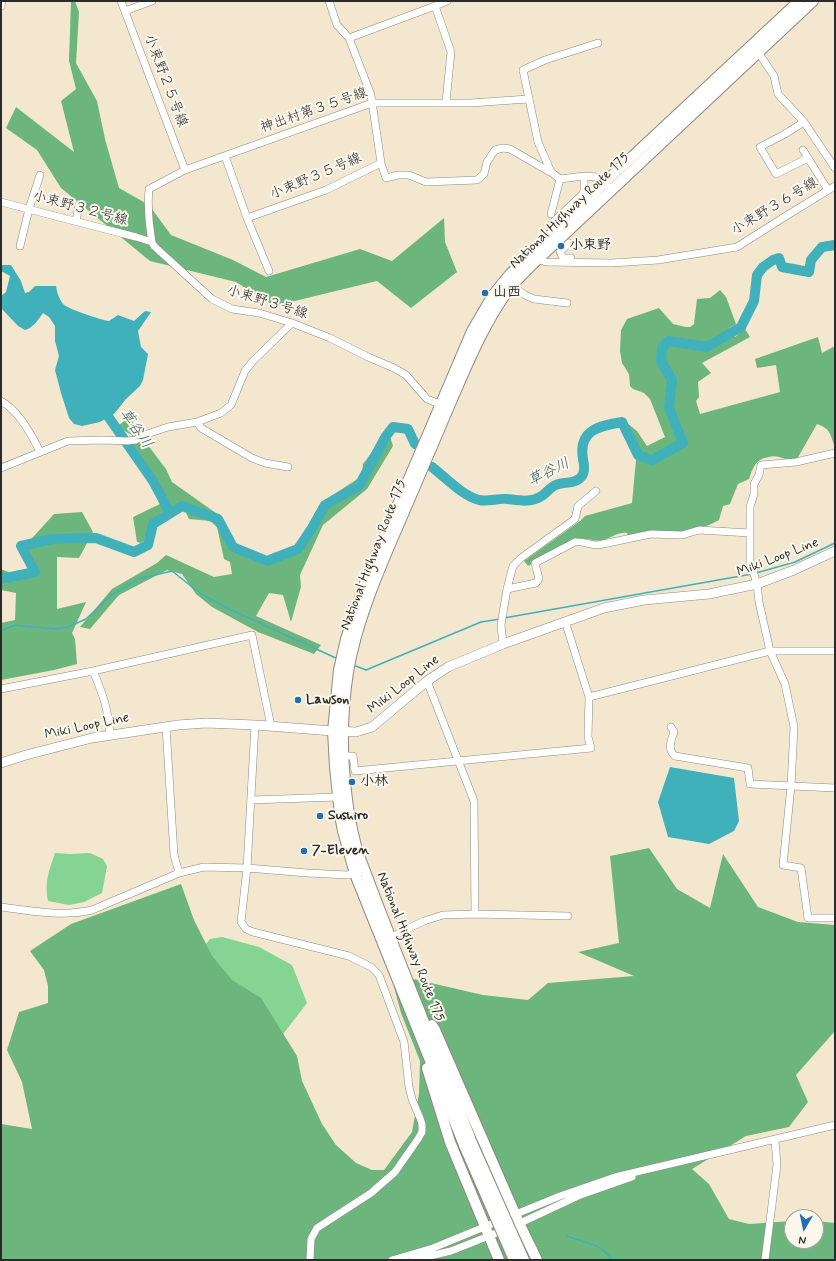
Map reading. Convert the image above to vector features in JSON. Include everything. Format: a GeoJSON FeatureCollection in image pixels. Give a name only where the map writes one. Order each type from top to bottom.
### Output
{"type":"FeatureCollection","features":[{"type":"Feature","properties":{"kind":"highway","name":"National Highway Route 175"},"geometry":{"type":"LineString","coordinates":[[444,406],[477,341],[512,286],[607,187],[798,1]]}},
{"type":"Feature","properties":{"kind":"highway","name":"National Highway Route 175"},"geometry":{"type":"LineString","coordinates":[[514,1260],[343,830],[338,797],[338,731],[348,671],[363,614],[472,331],[502,282],[813,1]]}},
{"type":"Feature","properties":{"kind":"highway","name":"National Highway Route 175"},"geometry":{"type":"LineString","coordinates":[[338,731],[344,756],[350,819],[360,872],[390,938],[412,1002]]}},
{"type":"Feature","properties":{"kind":"highway"},"geometry":{"type":"LineString","coordinates":[[412,1002],[435,1030],[537,1260]]}},
{"type":"Feature","properties":{"kind":"highway"},"geometry":{"type":"LineString","coordinates":[[412,1002],[416,1033],[450,1142],[499,1260]]}},
{"type":"Feature","properties":{"kind":"highway","name":"National Highway Route 175"},"geometry":{"type":"LineString","coordinates":[[468,1144],[524,1260]]}},
{"type":"Feature","properties":{"kind":"main road","name":"Miki Loop Line"},"geometry":{"type":"LineString","coordinates":[[1,763],[26,755],[110,734],[206,723],[356,732],[372,727],[427,681],[448,667],[503,644],[604,608],[644,600],[709,594],[757,584],[794,570],[835,551]]}},
{"type":"Feature","properties":{"kind":"street"},"geometry":{"type":"LineString","coordinates":[[1,6],[2,1]]}},
{"type":"Feature","properties":{"kind":"street","name":"小束野２５号線"},"geometry":{"type":"LineString","coordinates":[[121,1],[185,170]]}},
{"type":"Feature","properties":{"kind":"street"},"geometry":{"type":"LineString","coordinates":[[125,11],[152,1]]}},
{"type":"Feature","properties":{"kind":"street","name":"小束野３５号線"},"geometry":{"type":"LineString","coordinates":[[247,218],[326,190],[382,163],[371,95],[349,38],[337,25],[328,1]]}},
{"type":"Feature","properties":{"kind":"street"},"geometry":{"type":"LineString","coordinates":[[349,38],[447,1]]}},
{"type":"Feature","properties":{"kind":"street"},"geometry":{"type":"LineString","coordinates":[[435,6],[451,52],[446,102]]}},
{"type":"Feature","properties":{"kind":"street"},"geometry":{"type":"LineString","coordinates":[[551,172],[538,142],[523,70],[545,60],[598,43]]}},
{"type":"Feature","properties":{"kind":"street"},"geometry":{"type":"LineString","coordinates":[[758,52],[774,76],[778,94],[804,122],[835,168]]}},
{"type":"Feature","properties":{"kind":"street","name":"神出村第３５号線"},"geometry":{"type":"LineString","coordinates":[[185,170],[372,102],[471,103],[528,99]]}},
{"type":"Feature","properties":{"kind":"street"},"geometry":{"type":"LineString","coordinates":[[804,122],[760,147],[776,174],[808,158]]}},
{"type":"Feature","properties":{"kind":"street"},"geometry":{"type":"LineString","coordinates":[[382,163],[386,178],[398,175],[409,175],[426,182],[477,180],[484,174],[487,162],[495,150],[503,148],[510,149],[551,172],[560,179],[584,176],[597,177],[607,187]]}},
{"type":"Feature","properties":{"kind":"street"},"geometry":{"type":"LineString","coordinates":[[803,150],[832,188]]}},
{"type":"Feature","properties":{"kind":"street"},"geometry":{"type":"LineString","coordinates":[[225,156],[247,218],[269,271]]}},
{"type":"Feature","properties":{"kind":"street"},"geometry":{"type":"LineString","coordinates":[[152,242],[147,204],[150,189],[185,170]]}},
{"type":"Feature","properties":{"kind":"street"},"geometry":{"type":"LineString","coordinates":[[20,246],[29,209],[40,175]]}},
{"type":"Feature","properties":{"kind":"street"},"geometry":{"type":"LineString","coordinates":[[552,223],[582,195],[584,192],[584,176]]}},
{"type":"Feature","properties":{"kind":"street"},"geometry":{"type":"LineString","coordinates":[[551,214],[560,179]]}},
{"type":"Feature","properties":{"kind":"street","name":"小束野３６号線"},"geometry":{"type":"LineString","coordinates":[[538,259],[546,262],[612,263],[658,260],[737,247],[832,188]]}},
{"type":"Feature","properties":{"kind":"street","name":"小束野３２号線"},"geometry":{"type":"LineString","coordinates":[[1,202],[152,242]]}},
{"type":"Feature","properties":{"kind":"street"},"geometry":{"type":"LineString","coordinates":[[76,221],[79,205]]}},
{"type":"Feature","properties":{"kind":"street","name":"小束野３号線"},"geometry":{"type":"LineString","coordinates":[[152,242],[154,246],[212,299],[232,309],[259,313],[292,323],[323,335],[406,375],[427,398],[444,406]]}},
{"type":"Feature","properties":{"kind":"street"},"geometry":{"type":"LineString","coordinates":[[569,243],[560,252],[563,258],[576,258],[579,263]]}},
{"type":"Feature","properties":{"kind":"street"},"geometry":{"type":"LineString","coordinates":[[512,286],[534,299],[567,303]]}},
{"type":"Feature","properties":{"kind":"street"},"geometry":{"type":"LineString","coordinates":[[1,468],[68,441],[136,440],[144,435],[168,427],[197,422],[220,413],[231,405],[245,371],[253,361],[292,323]]}},
{"type":"Feature","properties":{"kind":"street"},"geometry":{"type":"LineString","coordinates":[[1,401],[20,419],[36,443],[40,452]]}},
{"type":"Feature","properties":{"kind":"street"},"geometry":{"type":"LineString","coordinates":[[197,422],[201,428],[252,458],[288,467]]}},
{"type":"Feature","properties":{"kind":"street"},"geometry":{"type":"LineString","coordinates":[[835,453],[796,462],[761,465],[759,475],[754,484],[754,494],[750,507],[750,561],[757,584],[759,602],[770,651],[785,684],[794,727],[791,786],[783,865],[801,868],[808,918],[835,918]]}},
{"type":"Feature","properties":{"kind":"street"},"geometry":{"type":"LineString","coordinates":[[503,644],[501,625],[512,566],[575,519],[578,506],[596,491]]}},
{"type":"Feature","properties":{"kind":"street"},"geometry":{"type":"LineString","coordinates":[[507,589],[536,583],[539,579],[535,563],[575,542],[582,541],[590,545],[598,545],[651,534],[682,535],[699,530],[750,533]]}},
{"type":"Feature","properties":{"kind":"street"},"geometry":{"type":"LineString","coordinates":[[344,756],[353,756],[355,771],[591,748],[588,737],[589,697],[565,621]]}},
{"type":"Feature","properties":{"kind":"street"},"geometry":{"type":"LineString","coordinates":[[1,689],[94,671],[252,634],[271,726]]}},
{"type":"Feature","properties":{"kind":"street"},"geometry":{"type":"LineString","coordinates":[[589,697],[770,651],[835,652]]}},
{"type":"Feature","properties":{"kind":"street"},"geometry":{"type":"LineString","coordinates":[[94,671],[105,699],[109,718],[110,734]]}},
{"type":"Feature","properties":{"kind":"street"},"geometry":{"type":"LineString","coordinates":[[427,681],[474,801],[475,914]]}},
{"type":"Feature","properties":{"kind":"street"},"geometry":{"type":"LineString","coordinates":[[255,725],[247,868],[241,922],[246,929],[349,956],[371,967],[379,975],[404,1042],[409,1087],[422,1124],[422,1132],[395,1172],[371,1193],[317,1228],[311,1240],[310,1260]]}},
{"type":"Feature","properties":{"kind":"street"},"geometry":{"type":"LineString","coordinates":[[166,727],[174,855],[179,873]]}},
{"type":"Feature","properties":{"kind":"street"},"geometry":{"type":"LineString","coordinates":[[671,727],[674,732],[669,747],[675,756],[748,768],[750,784],[835,788]]}},
{"type":"Feature","properties":{"kind":"street"},"geometry":{"type":"LineString","coordinates":[[251,800],[338,797]]}},
{"type":"Feature","properties":{"kind":"street"},"geometry":{"type":"LineString","coordinates":[[1,907],[64,914],[78,913],[92,910],[179,873],[204,867],[247,868],[348,875],[360,872]]}},
{"type":"Feature","properties":{"kind":"street"},"geometry":{"type":"LineString","coordinates":[[390,938],[424,921],[443,915],[475,914],[568,916]]}},
{"type":"Feature","properties":{"kind":"street"},"geometry":{"type":"LineString","coordinates":[[414,1260],[451,1251],[487,1232],[518,1219],[660,1166],[835,1125]]}},
{"type":"Feature","properties":{"kind":"street"},"geometry":{"type":"LineString","coordinates":[[765,1260],[778,1165],[775,1140]]}},
{"type":"Feature","properties":{"kind":"street"},"geometry":{"type":"LineString","coordinates":[[392,1260],[487,1232]]}},
{"type":"Feature","properties":{"kind":"green space"},"geometry":{"type":"Polygon","coordinates":[[[71,1],[75,1],[79,12],[76,63],[97,101],[105,139],[119,188],[149,205],[171,235],[233,260],[266,277],[360,249],[392,261],[444,218],[445,242],[457,272],[411,308],[377,281],[274,306],[236,282],[150,261],[61,188],[37,150],[6,128],[16,107],[74,152],[61,101],[76,89],[69,61],[71,1]]]}},
{"type":"Feature","properties":{"kind":"green space"},"geometry":{"type":"Polygon","coordinates":[[[720,290],[726,297],[736,324],[729,328],[735,337],[745,329],[750,337],[702,363],[711,373],[698,382],[699,397],[696,401],[700,414],[780,392],[776,365],[757,368],[755,359],[818,337],[822,353],[835,346],[835,447],[828,431],[817,424],[797,459],[790,460],[772,456],[764,458],[758,462],[753,468],[749,479],[738,484],[730,504],[723,506],[719,520],[686,532],[628,535],[627,533],[624,533],[601,541],[580,539],[565,545],[528,566],[524,561],[585,516],[632,503],[636,460],[617,420],[622,419],[637,431],[647,446],[665,437],[650,399],[644,393],[633,389],[630,386],[629,374],[622,363],[620,351],[621,330],[627,319],[659,308],[673,324],[690,327],[694,324],[697,299],[710,298],[720,290]]]}},
{"type":"Feature","properties":{"kind":"green space"},"geometry":{"type":"Polygon","coordinates":[[[129,417],[166,469],[172,482],[223,518],[228,543],[241,553],[261,562],[302,547],[312,535],[314,514],[325,500],[362,476],[363,464],[384,436],[390,436],[393,446],[367,489],[323,525],[300,575],[301,587],[291,622],[283,595],[269,593],[256,616],[321,645],[314,654],[258,632],[212,607],[196,594],[182,574],[167,570],[119,595],[90,629],[80,627],[112,589],[157,563],[166,555],[214,577],[232,574],[230,562],[224,559],[217,527],[210,521],[189,519],[183,506],[162,518],[155,519],[148,529],[144,541],[141,543],[137,542],[133,517],[160,504],[132,448],[132,435],[117,427],[129,417]]]}},
{"type":"Feature","properties":{"kind":"green space"},"geometry":{"type":"Polygon","coordinates":[[[82,512],[93,532],[79,558],[57,557],[57,609],[86,602],[72,633],[75,639],[77,664],[1,680],[1,623],[15,620],[16,593],[1,590],[1,569],[13,574],[38,569],[24,547],[54,514],[82,512]]]}},
{"type":"Feature","properties":{"kind":"green space"},"geometry":{"type":"Polygon","coordinates":[[[649,848],[677,889],[710,908],[723,854],[758,907],[798,922],[835,925],[835,1031],[796,1075],[808,1102],[789,1127],[746,1136],[692,1169],[709,1184],[729,1219],[749,1224],[784,1222],[784,1249],[824,1249],[824,1222],[835,1223],[835,1260],[1,1260],[1,1124],[32,1129],[22,1082],[7,1050],[19,1012],[48,1003],[48,986],[44,970],[30,951],[71,924],[181,884],[194,920],[212,956],[232,980],[261,998],[297,1056],[302,1081],[322,1124],[336,1145],[356,1163],[372,1170],[384,1170],[412,1132],[419,1094],[420,1061],[401,1013],[394,987],[396,975],[483,995],[528,1000],[548,983],[634,976],[578,952],[619,943],[610,856],[649,848]]]}},
{"type":"Feature","properties":{"kind":"green space"},"geometry":{"type":"Polygon","coordinates":[[[55,853],[90,853],[103,859],[107,866],[102,893],[84,902],[69,905],[48,901],[47,882],[55,853]]]}},
{"type":"Feature","properties":{"kind":"green space"},"geometry":{"type":"Polygon","coordinates":[[[222,937],[259,947],[292,965],[307,1003],[254,1072],[199,953],[210,939],[222,937]]]}},
{"type":"Feature","properties":{"kind":"water"},"geometry":{"type":"Polygon","coordinates":[[[1,265],[11,265],[21,281],[25,293],[29,292],[35,286],[56,286],[58,296],[63,304],[71,309],[92,316],[109,321],[118,315],[134,321],[145,311],[151,312],[138,331],[141,347],[148,354],[143,380],[140,386],[126,399],[114,414],[100,422],[82,426],[74,424],[69,418],[55,370],[59,356],[55,341],[55,326],[49,317],[43,313],[33,326],[25,330],[18,326],[1,308],[1,296],[6,292],[10,276],[1,271],[1,265]]]}},
{"type":"Feature","properties":{"kind":"water"},"geometry":{"type":"Polygon","coordinates":[[[670,767],[734,778],[739,821],[734,831],[709,844],[668,837],[658,802],[670,767]]]}},
{"type":"Feature","properties":{"kind":"waterway","name":"草谷川"},"geometry":{"type":"LineString","coordinates":[[432,467],[461,491],[473,498],[486,501],[504,499],[528,501],[540,497],[554,486],[573,482],[579,479],[584,470],[582,449],[584,442],[592,431],[606,425],[622,422],[638,455],[652,460],[683,443],[669,408],[672,380],[661,361],[662,348],[668,341],[707,347],[741,327],[754,301],[757,275],[763,267],[779,258],[782,267],[809,272],[811,260],[822,247],[835,245]]}},
{"type":"Feature","properties":{"kind":"waterway","name":"草谷川"},"geometry":{"type":"LineString","coordinates":[[105,406],[105,412],[153,481],[170,513]]}},
{"type":"Feature","properties":{"kind":"waterway","name":"草谷川"},"geometry":{"type":"LineString","coordinates":[[1,579],[35,572],[21,546],[52,539],[96,538],[134,552],[148,545],[153,524],[182,506],[218,519],[233,547],[267,561],[298,549],[325,505],[359,486],[386,436],[393,427],[408,429],[415,444]]}},
{"type":"Feature","properties":{"kind":"waterway"},"geometry":{"type":"LineString","coordinates":[[756,573],[795,562],[835,543]]}},
{"type":"Feature","properties":{"kind":"waterway"},"geometry":{"type":"LineString","coordinates":[[1,631],[15,625],[55,629],[68,627],[86,619],[110,596],[138,579],[172,571],[201,594],[229,609],[338,659]]}},
{"type":"Feature","properties":{"kind":"waterway"},"geometry":{"type":"LineString","coordinates":[[504,618],[752,574]]}},
{"type":"Feature","properties":{"kind":"waterway"},"geometry":{"type":"LineString","coordinates":[[353,665],[366,670],[481,622],[500,619]]}},
{"type":"Feature","properties":{"kind":"waterway"},"geometry":{"type":"LineString","coordinates":[[567,1236],[592,1244],[603,1250],[612,1260]]}},
{"type":"Feature","properties":{"kind":"place","name":"小束野"},"geometry":{"type":"Point","coordinates":[561,246]}},
{"type":"Feature","properties":{"kind":"place","name":"山西"},"geometry":{"type":"Point","coordinates":[485,293]}},
{"type":"Feature","properties":{"kind":"place","name":"Lawson"},"geometry":{"type":"Point","coordinates":[298,700]}},
{"type":"Feature","properties":{"kind":"place","name":"小林"},"geometry":{"type":"Point","coordinates":[352,782]}},
{"type":"Feature","properties":{"kind":"place","name":"Sushiro"},"geometry":{"type":"Point","coordinates":[320,816]}},
{"type":"Feature","properties":{"kind":"place","name":"7-Eleven"},"geometry":{"type":"Point","coordinates":[304,851]}}]}
